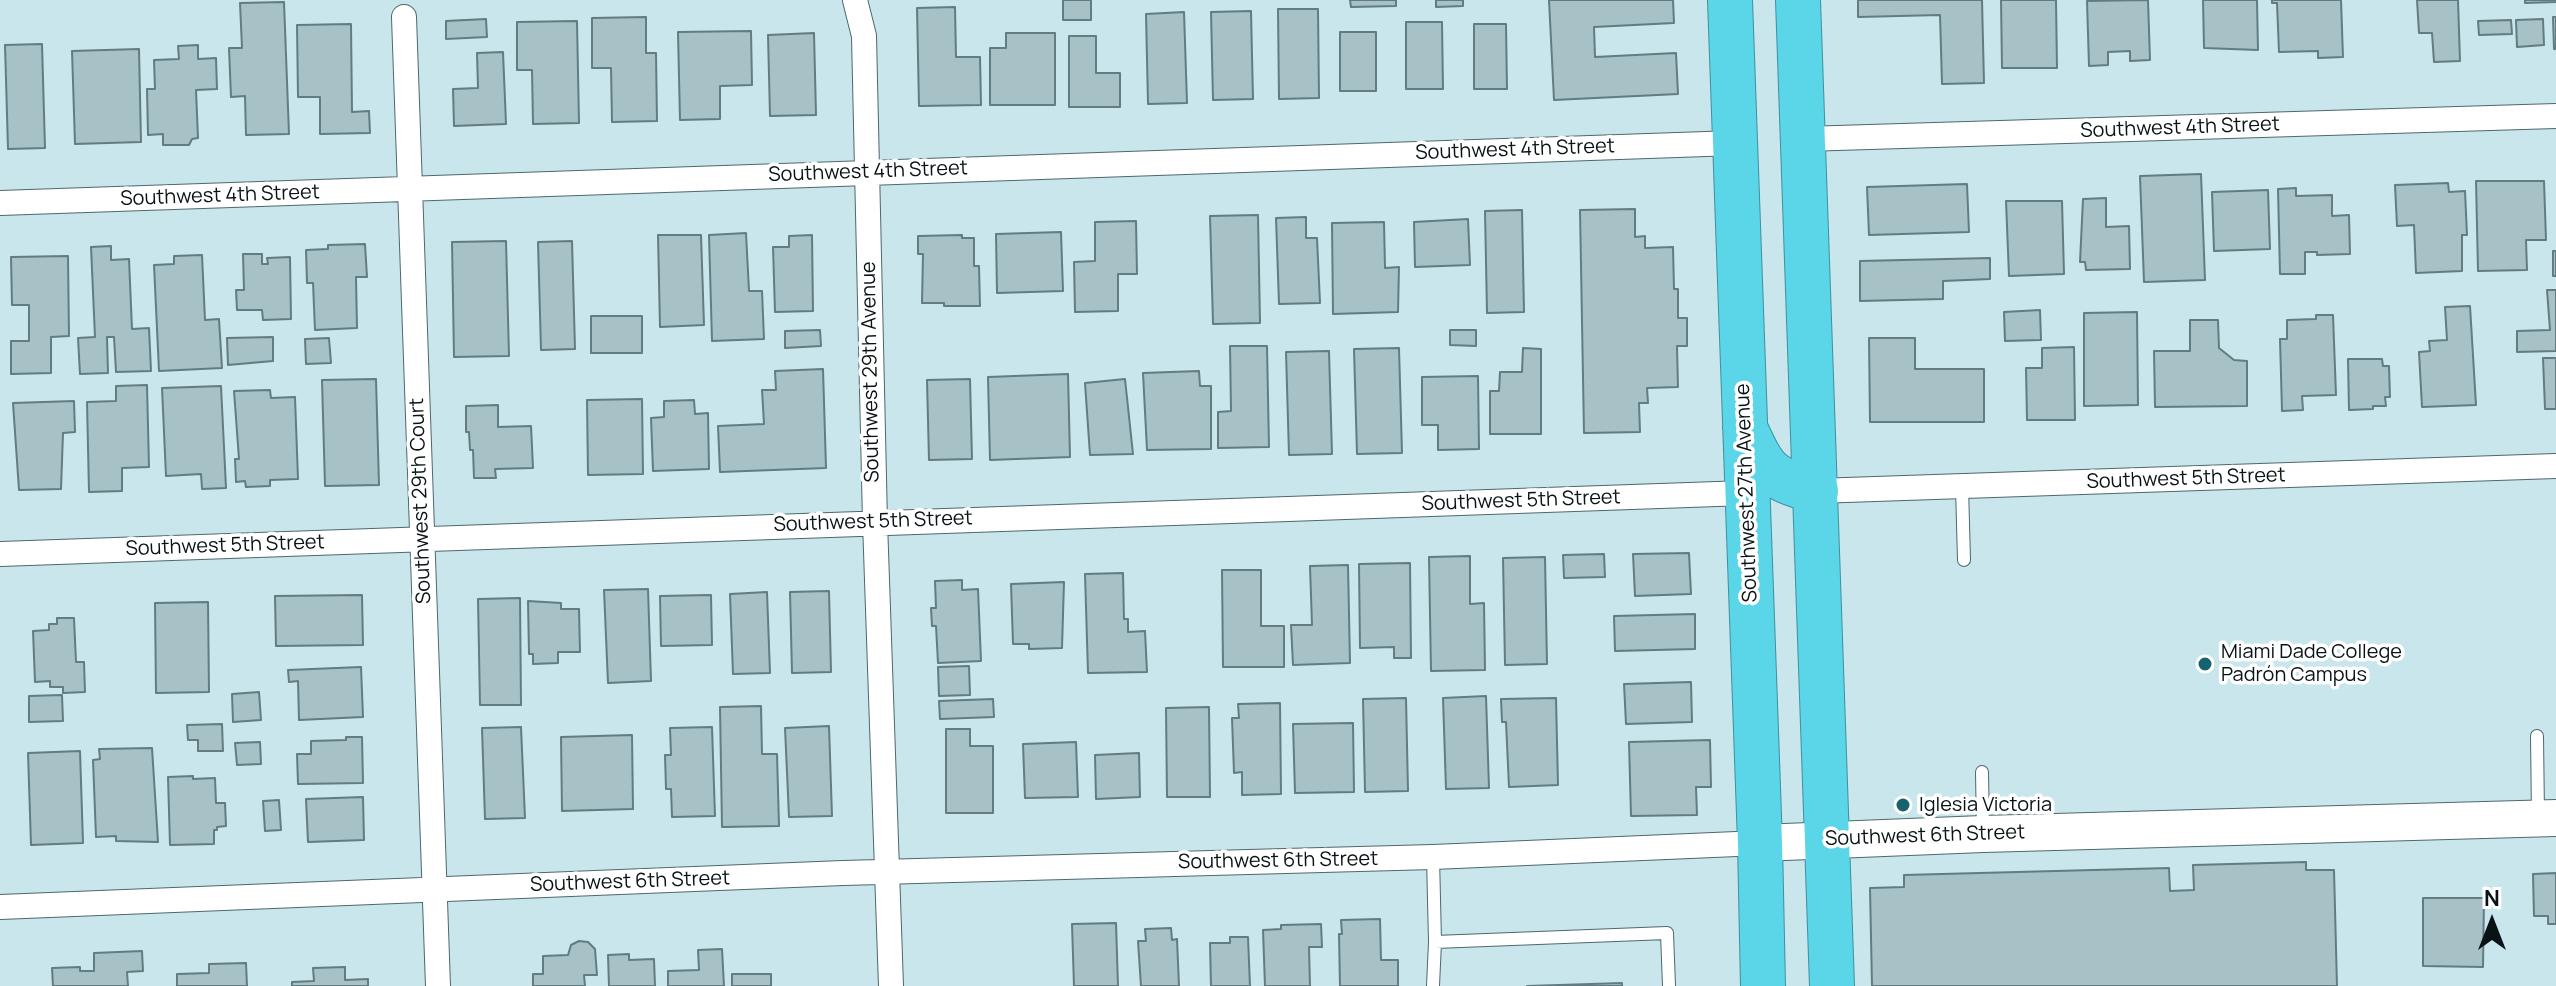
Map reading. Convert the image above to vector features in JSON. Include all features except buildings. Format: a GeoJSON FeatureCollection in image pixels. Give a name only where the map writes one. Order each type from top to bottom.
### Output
{"type":"FeatureCollection","features":[{"type":"Feature","properties":{"kind":"highway","name":"Southwest 27th Avenue"},"geometry":{"type":"LineString","coordinates":[[1730,0],[1763,986]]}},
{"type":"Feature","properties":{"kind":"highway"},"geometry":{"type":"LineString","coordinates":[[1798,0],[1832,986]]}},
{"type":"Feature","properties":{"kind":"highway"},"geometry":{"type":"LineString","coordinates":[[1733,67],[1753,116],[1780,135],[1804,139]]}},
{"type":"Feature","properties":{"kind":"highway"},"geometry":{"type":"LineString","coordinates":[[1745,428],[1764,468],[1790,484],[1816,491]]}},
{"type":"Feature","properties":{"kind":"street","name":"Southwest 29th Avenue"},"geometry":{"type":"LineString","coordinates":[[855,0],[864,36],[875,522],[891,986]]}},
{"type":"Feature","properties":{"kind":"street","name":"Southwest 29th Court"},"geometry":{"type":"LineString","coordinates":[[404,17],[438,986]]}},
{"type":"Feature","properties":{"kind":"street","name":"Southwest 4th Street"},"geometry":{"type":"LineString","coordinates":[[1804,139],[2556,116]]}},
{"type":"Feature","properties":{"kind":"street","name":"Southwest 4th Street"},"geometry":{"type":"LineString","coordinates":[[0,203],[1735,143]]}},
{"type":"Feature","properties":{"kind":"street","name":"Southwest 5th Street"},"geometry":{"type":"LineString","coordinates":[[1816,491],[2556,466]]}},
{"type":"Feature","properties":{"kind":"street","name":"Southwest 5th Street"},"geometry":{"type":"LineString","coordinates":[[0,554],[1746,493]]}},
{"type":"Feature","properties":{"kind":"street","name":"Southwest 6th Street"},"geometry":{"type":"LineString","coordinates":[[0,907],[887,872],[1433,857],[1983,834],[2547,818]]}},
{"type":"Feature","properties":{"kind":"lane"},"geometry":{"type":"LineString","coordinates":[[1962,487],[1964,560]]}},
{"type":"Feature","properties":{"kind":"lane"},"geometry":{"type":"LineString","coordinates":[[2537,736],[2547,818]]}},
{"type":"Feature","properties":{"kind":"lane"},"geometry":{"type":"LineString","coordinates":[[1982,772],[1983,834]]}},
{"type":"Feature","properties":{"kind":"lane"},"geometry":{"type":"LineString","coordinates":[[1433,857],[1433,986]]}},
{"type":"Feature","properties":{"kind":"lane"},"geometry":{"type":"LineString","coordinates":[[1435,942],[1667,933],[1669,986]]}},
{"type":"Feature","properties":{"kind":"place","name":"Miami Dade College Padrón Campus"},"geometry":{"type":"Point","coordinates":[2205,664]}},
{"type":"Feature","properties":{"kind":"place","name":"Iglesia Victoria"},"geometry":{"type":"Point","coordinates":[1903,805]}}]}
